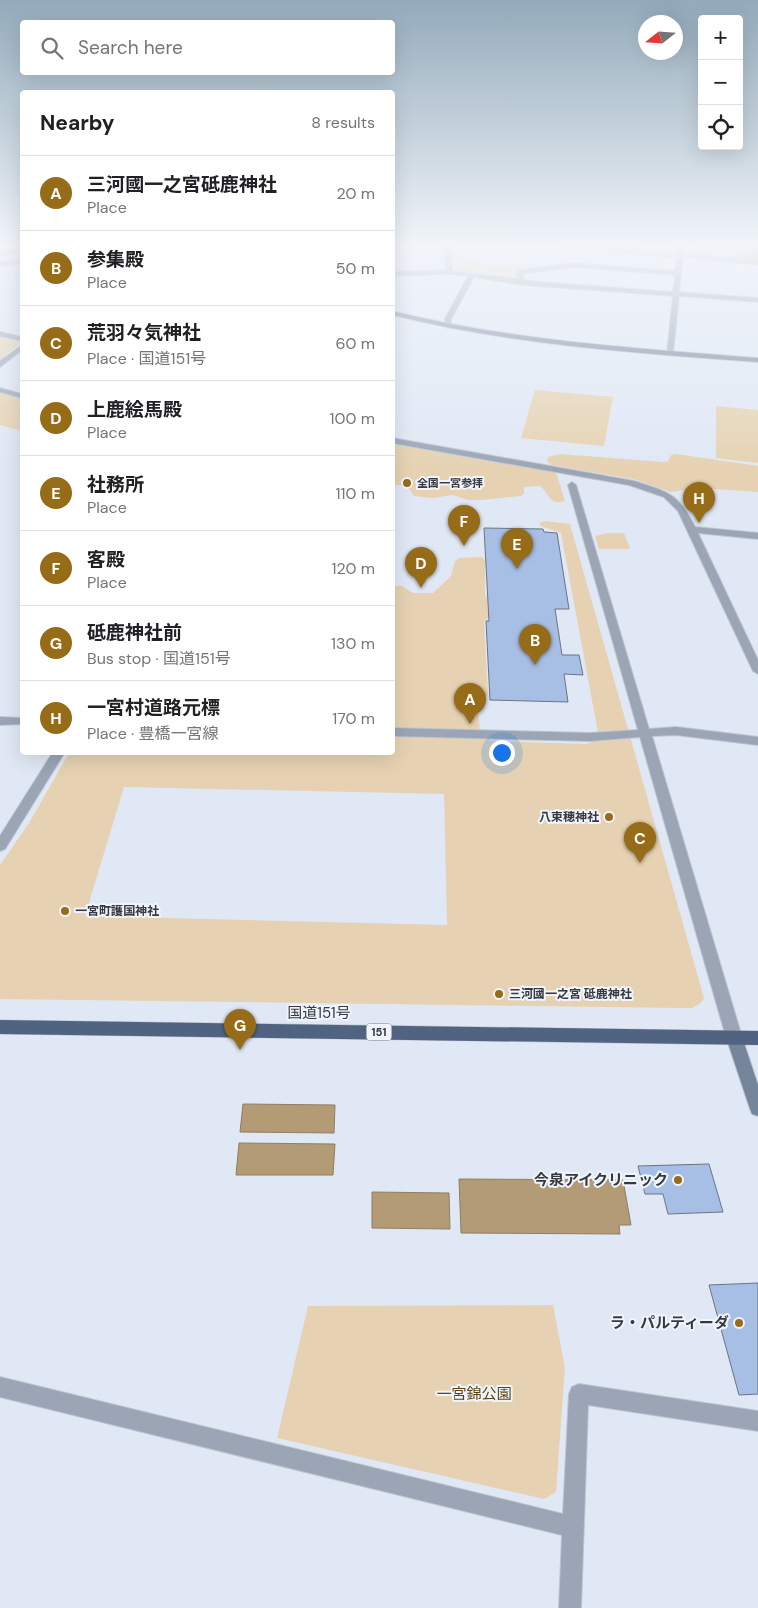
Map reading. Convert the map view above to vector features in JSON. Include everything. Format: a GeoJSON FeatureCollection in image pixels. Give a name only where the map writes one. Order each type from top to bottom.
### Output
{"type":"FeatureCollection","features":[{"type":"Feature","properties":{"kind":"highway","name":"国道151号"},"geometry":{"type":"LineString","coordinates":[[0,1027],[758,1038]]}},
{"type":"Feature","properties":{"kind":"main road"},"geometry":{"type":"LineString","coordinates":[[418,319],[448,326],[545,342],[758,360]]}},
{"type":"Feature","properties":{"kind":"main road"},"geometry":{"type":"LineString","coordinates":[[734,1037],[758,1109]]}},
{"type":"Feature","properties":{"kind":"street"},"geometry":{"type":"LineString","coordinates":[[448,319],[448,326]]}},
{"type":"Feature","properties":{"kind":"street"},"geometry":{"type":"LineString","coordinates":[[670,353],[674,319]]}},
{"type":"Feature","properties":{"kind":"street"},"geometry":{"type":"LineString","coordinates":[[0,334],[20,339]]}},
{"type":"Feature","properties":{"kind":"street"},"geometry":{"type":"LineString","coordinates":[[0,365],[20,349]]}},
{"type":"Feature","properties":{"kind":"street"},"geometry":{"type":"LineString","coordinates":[[0,390],[20,395]]}},
{"type":"Feature","properties":{"kind":"street"},"geometry":{"type":"LineString","coordinates":[[395,441],[414,446],[631,483],[651,488],[677,502],[693,530],[758,671]]}},
{"type":"Feature","properties":{"kind":"street"},"geometry":{"type":"LineString","coordinates":[[572,485],[646,733],[700,927],[734,1037]]}},
{"type":"Feature","properties":{"kind":"street"},"geometry":{"type":"LineString","coordinates":[[693,530],[758,536]]}},
{"type":"Feature","properties":{"kind":"street"},"geometry":{"type":"LineString","coordinates":[[0,721],[20,721]]}},
{"type":"Feature","properties":{"kind":"street"},"geometry":{"type":"LineString","coordinates":[[395,732],[590,737],[676,731],[758,741]]}},
{"type":"Feature","properties":{"kind":"street"},"geometry":{"type":"LineString","coordinates":[[0,846],[57,755]]}},
{"type":"Feature","properties":{"kind":"street"},"geometry":{"type":"LineString","coordinates":[[0,1387],[574,1527]]}},
{"type":"Feature","properties":{"kind":"street"},"geometry":{"type":"LineString","coordinates":[[570,1608],[579,1394],[758,1421]]}},
{"type":"Feature","properties":{"kind":"green space"},"geometry":{"type":"Polygon","coordinates":[[[0,337],[20,342],[20,343],[0,360],[0,337]]]}},
{"type":"Feature","properties":{"kind":"green space"},"geometry":{"type":"Polygon","coordinates":[[[535,390],[613,397],[604,446],[521,438],[535,390]]]}},
{"type":"Feature","properties":{"kind":"green space"},"geometry":{"type":"Polygon","coordinates":[[[0,393],[20,398],[20,430],[0,425],[0,393]]]}},
{"type":"Feature","properties":{"kind":"green space"},"geometry":{"type":"Polygon","coordinates":[[[716,406],[758,410],[758,463],[716,458],[716,406]]]}},
{"type":"Feature","properties":{"kind":"green space"},"geometry":{"type":"Polygon","coordinates":[[[395,445],[554,472],[557,475],[565,501],[553,501],[540,486],[524,487],[524,494],[521,496],[468,500],[453,495],[432,498],[414,496],[406,485],[395,485],[395,445]]]}},
{"type":"Feature","properties":{"kind":"green space"},"geometry":{"type":"Polygon","coordinates":[[[561,454],[663,462],[668,461],[671,455],[676,454],[758,466],[758,492],[699,488],[671,492],[633,479],[551,465],[547,461],[548,457],[561,454]]]}},
{"type":"Feature","properties":{"kind":"green space"},"geometry":{"type":"Polygon","coordinates":[[[545,521],[570,524],[704,998],[701,1003],[692,1008],[683,1008],[0,999],[0,865],[29,823],[68,755],[395,755],[395,586],[402,586],[413,593],[433,593],[451,576],[455,561],[459,558],[482,557],[485,560],[485,596],[515,617],[486,619],[484,622],[488,695],[478,702],[480,735],[491,741],[587,744],[599,738],[561,533],[541,526],[539,523],[545,521]],[[124,787],[85,916],[447,925],[444,794],[124,787]]]}},
{"type":"Feature","properties":{"kind":"green space"},"geometry":{"type":"Polygon","coordinates":[[[608,533],[624,533],[630,549],[599,549],[595,536],[608,533]]]}},
{"type":"Feature","properties":{"kind":"green space","name":"一宮錦公園"},"geometry":{"type":"Polygon","coordinates":[[[553,1305],[565,1368],[556,1492],[544,1499],[277,1438],[308,1306],[553,1305]]]}},
{"type":"Feature","properties":{"kind":"shaded area"},"geometry":{"type":"Polygon","coordinates":[[[243,1104],[335,1105],[334,1133],[240,1132],[243,1104]]]}},
{"type":"Feature","properties":{"kind":"shaded area"},"geometry":{"type":"Polygon","coordinates":[[[239,1143],[335,1144],[333,1175],[236,1175],[239,1143]]]}},
{"type":"Feature","properties":{"kind":"shaded area"},"geometry":{"type":"Polygon","coordinates":[[[459,1179],[623,1180],[631,1225],[619,1225],[620,1234],[461,1233],[459,1179]]]}},
{"type":"Feature","properties":{"kind":"shaded area"},"geometry":{"type":"Polygon","coordinates":[[[372,1192],[449,1193],[450,1229],[372,1228],[372,1192]]]}},
{"type":"Feature","properties":{"kind":"building"},"geometry":{"type":"Polygon","coordinates":[[[484,528],[543,529],[544,532],[557,533],[569,609],[555,609],[562,655],[579,655],[583,675],[564,674],[568,702],[490,700],[486,621],[489,621],[484,528]]]}},
{"type":"Feature","properties":{"kind":"building","name":"今泉アイクリニック"},"geometry":{"type":"Polygon","coordinates":[[[709,1164],[723,1212],[668,1214],[663,1194],[645,1194],[638,1166],[709,1164]]]}},
{"type":"Feature","properties":{"kind":"building","name":"ラ・パルティーダ"},"geometry":{"type":"Polygon","coordinates":[[[758,1283],[758,1394],[739,1395],[709,1285],[758,1283]]]}},
{"type":"Feature","properties":{"kind":"place","name":"全国一宮参拝"},"geometry":{"type":"Point","coordinates":[407,483]}},
{"type":"Feature","properties":{"kind":"place","name":"一宮村道路元標"},"geometry":{"type":"Point","coordinates":[699,523]}},
{"type":"Feature","properties":{"kind":"place","name":"客殿"},"geometry":{"type":"Point","coordinates":[464,546]}},
{"type":"Feature","properties":{"kind":"place","name":"社務所"},"geometry":{"type":"Point","coordinates":[517,569]}},
{"type":"Feature","properties":{"kind":"place","name":"上鹿絵馬殿"},"geometry":{"type":"Point","coordinates":[421,588]}},
{"type":"Feature","properties":{"kind":"place","name":"参集殿"},"geometry":{"type":"Point","coordinates":[535,665]}},
{"type":"Feature","properties":{"kind":"place","name":"三河國一之宮砥鹿神社"},"geometry":{"type":"Point","coordinates":[470,724]}},
{"type":"Feature","properties":{"kind":"place","name":"八束穂神社"},"geometry":{"type":"Point","coordinates":[609,817]}},
{"type":"Feature","properties":{"kind":"place","name":"荒羽々気神社"},"geometry":{"type":"Point","coordinates":[640,863]}},
{"type":"Feature","properties":{"kind":"place","name":"一宮町護国神社"},"geometry":{"type":"Point","coordinates":[65,911]}},
{"type":"Feature","properties":{"kind":"place","name":"三河國一之宮 砥鹿神社"},"geometry":{"type":"Point","coordinates":[499,994]}},
{"type":"Feature","properties":{"kind":"place","name":"砥鹿神社前"},"geometry":{"type":"Point","coordinates":[240,1050]}},
{"type":"Feature","properties":{"kind":"place","name":"今泉アイクリニック"},"geometry":{"type":"Point","coordinates":[678,1180]}},
{"type":"Feature","properties":{"kind":"place","name":"ラ・パルティーダ"},"geometry":{"type":"Point","coordinates":[739,1323]}}]}
